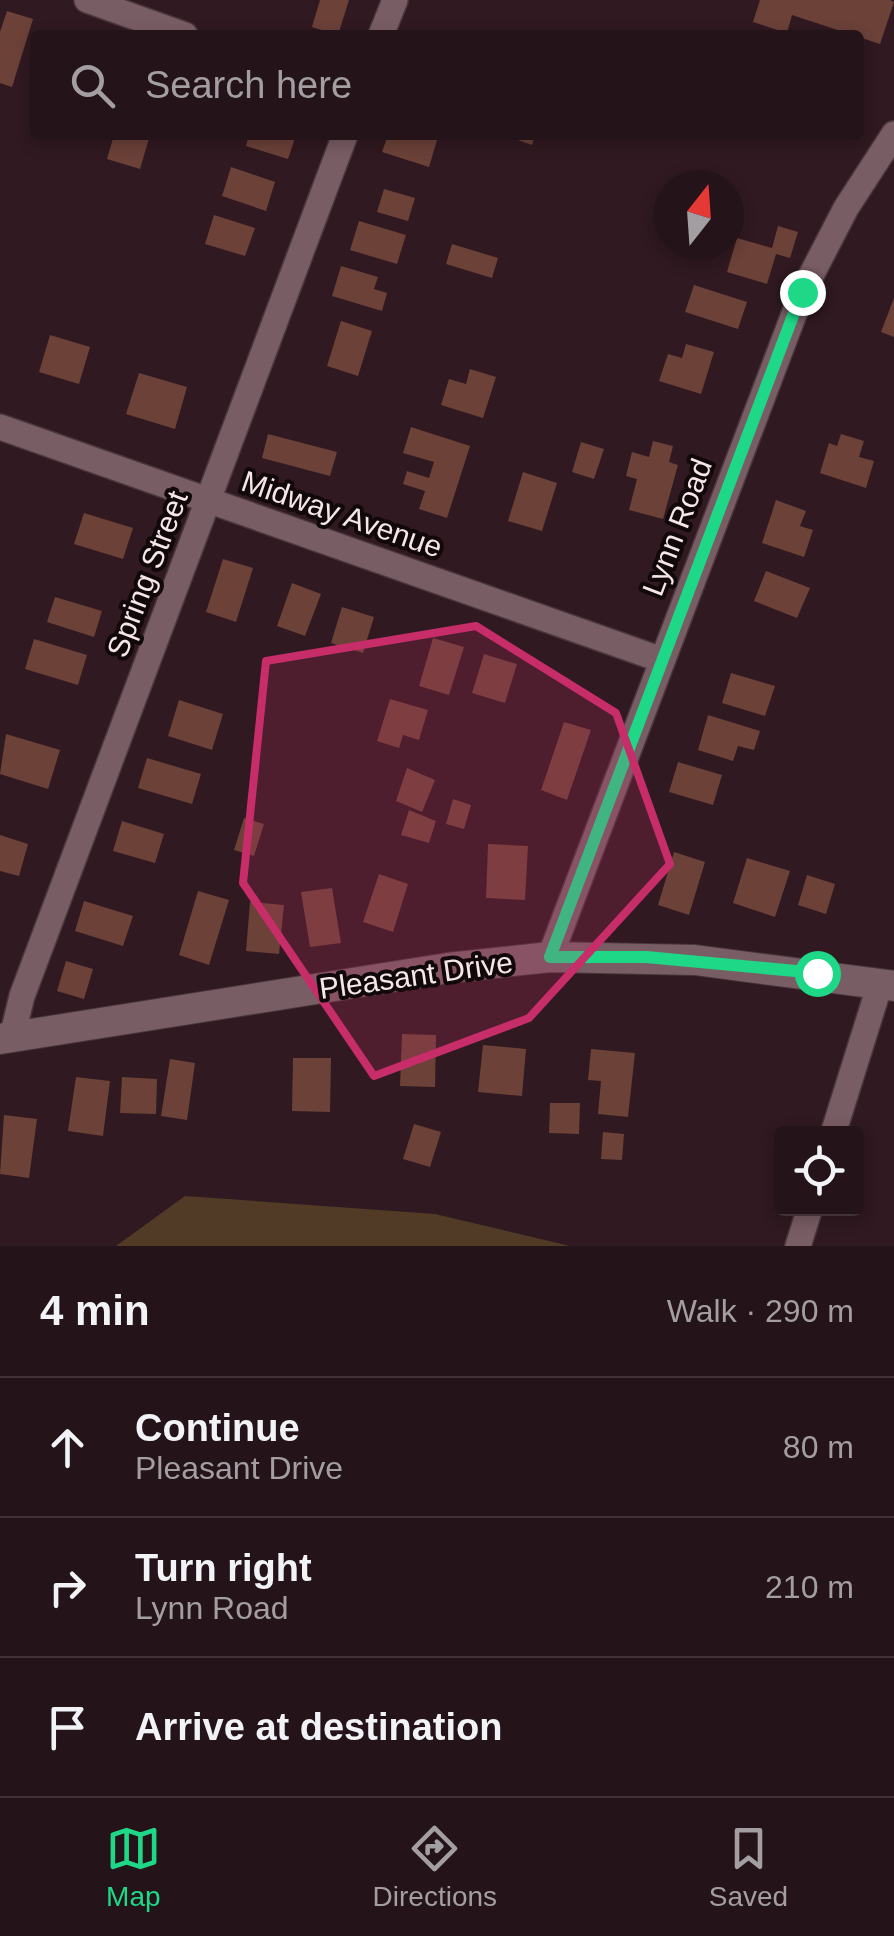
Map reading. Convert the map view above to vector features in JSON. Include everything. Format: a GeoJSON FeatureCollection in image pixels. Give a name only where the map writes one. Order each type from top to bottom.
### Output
{"type":"FeatureCollection","features":[{"type":"Feature","properties":{"kind":"street"},"geometry":{"type":"LineString","coordinates":[[88,0],[171,30]]}},
{"type":"Feature","properties":{"kind":"street"},"geometry":{"type":"LineString","coordinates":[[384,30],[395,0]]}},
{"type":"Feature","properties":{"kind":"street","name":"Lynn Road"},"geometry":{"type":"LineString","coordinates":[[550,957],[802,292],[846,208],[894,134]]}},
{"type":"Feature","properties":{"kind":"street","name":"Spring Street"},"geometry":{"type":"LineString","coordinates":[[6,1038],[343,140]]}},
{"type":"Feature","properties":{"kind":"street","name":"Midway Avenue"},"geometry":{"type":"LineString","coordinates":[[0,428],[662,660]]}},
{"type":"Feature","properties":{"kind":"street","name":"Pleasant Drive"},"geometry":{"type":"LineString","coordinates":[[6,1038],[448,968],[550,957],[694,960],[887,985]]}},
{"type":"Feature","properties":{"kind":"street"},"geometry":{"type":"LineString","coordinates":[[836,1126],[887,985]]}},
{"type":"Feature","properties":{"kind":"street"},"geometry":{"type":"LineString","coordinates":[[798,1246],[807,1216]]}},
{"type":"Feature","properties":{"kind":"highlighted area"},"geometry":{"type":"Polygon","coordinates":[[[476,626],[616,713],[670,864],[529,1018],[374,1076],[243,883],[266,661],[476,626]]]}},
{"type":"Feature","properties":{"kind":"shaded area"},"geometry":{"type":"Polygon","coordinates":[[[185,1196],[435,1214],[570,1246],[116,1246],[185,1196]]]}},
{"type":"Feature","properties":{"kind":"building"},"geometry":{"type":"Polygon","coordinates":[[[320,0],[349,0],[340,30],[312,27],[320,0]]]}},
{"type":"Feature","properties":{"kind":"building"},"geometry":{"type":"Polygon","coordinates":[[[760,0],[894,2],[880,44],[864,39],[864,30],[838,30],[792,15],[788,30],[753,22],[760,0]]]}},
{"type":"Feature","properties":{"kind":"building"},"geometry":{"type":"Polygon","coordinates":[[[7,11],[33,19],[12,87],[0,83],[0,32],[7,11]]]}},
{"type":"Feature","properties":{"kind":"building"},"geometry":{"type":"Polygon","coordinates":[[[113,140],[149,140],[140,169],[107,159],[113,140]]]}},
{"type":"Feature","properties":{"kind":"building"},"geometry":{"type":"Polygon","coordinates":[[[248,140],[294,140],[288,159],[246,146],[248,140]]]}},
{"type":"Feature","properties":{"kind":"building"},"geometry":{"type":"Polygon","coordinates":[[[386,140],[437,140],[429,167],[382,152],[386,140]]]}},
{"type":"Feature","properties":{"kind":"building"},"geometry":{"type":"Polygon","coordinates":[[[231,167],[275,182],[266,211],[222,196],[231,167]]]}},
{"type":"Feature","properties":{"kind":"building"},"geometry":{"type":"Polygon","coordinates":[[[384,189],[415,198],[408,221],[377,212],[384,189]]]}},
{"type":"Feature","properties":{"kind":"building"},"geometry":{"type":"Polygon","coordinates":[[[214,215],[255,228],[245,256],[205,244],[214,215]]]}},
{"type":"Feature","properties":{"kind":"building"},"geometry":{"type":"Polygon","coordinates":[[[359,221],[406,235],[397,264],[350,250],[359,221]]]}},
{"type":"Feature","properties":{"kind":"building"},"geometry":{"type":"Polygon","coordinates":[[[778,226],[798,232],[790,258],[776,254],[767,284],[727,272],[731,260],[744,260],[744,240],[772,248],[778,226]]]}},
{"type":"Feature","properties":{"kind":"building"},"geometry":{"type":"Polygon","coordinates":[[[452,244],[498,258],[492,278],[446,264],[452,244]]]}},
{"type":"Feature","properties":{"kind":"building"},"geometry":{"type":"Polygon","coordinates":[[[341,266],[378,277],[374,289],[387,293],[382,311],[332,296],[341,266]]]}},
{"type":"Feature","properties":{"kind":"building"},"geometry":{"type":"Polygon","coordinates":[[[694,285],[747,302],[738,329],[685,312],[694,285]]]}},
{"type":"Feature","properties":{"kind":"building"},"geometry":{"type":"Polygon","coordinates":[[[894,298],[894,337],[881,332],[894,298]]]}},
{"type":"Feature","properties":{"kind":"building"},"geometry":{"type":"Polygon","coordinates":[[[341,321],[372,331],[358,376],[327,366],[341,321]]]}},
{"type":"Feature","properties":{"kind":"building"},"geometry":{"type":"Polygon","coordinates":[[[50,335],[90,347],[79,384],[39,372],[50,335]]]}},
{"type":"Feature","properties":{"kind":"building"},"geometry":{"type":"Polygon","coordinates":[[[686,344],[714,352],[701,394],[659,381],[668,354],[682,358],[686,344]]]}},
{"type":"Feature","properties":{"kind":"building"},"geometry":{"type":"Polygon","coordinates":[[[470,369],[496,377],[483,418],[441,405],[449,379],[466,384],[470,369]]]}},
{"type":"Feature","properties":{"kind":"building"},"geometry":{"type":"Polygon","coordinates":[[[139,373],[187,387],[175,429],[126,414],[139,373]]]}},
{"type":"Feature","properties":{"kind":"building"},"geometry":{"type":"Polygon","coordinates":[[[411,427],[470,446],[447,518],[419,509],[425,491],[403,484],[407,471],[429,478],[434,462],[403,453],[411,427]]]}},
{"type":"Feature","properties":{"kind":"building"},"geometry":{"type":"Polygon","coordinates":[[[268,434],[337,452],[330,476],[262,458],[268,434]]]}},
{"type":"Feature","properties":{"kind":"building"},"geometry":{"type":"Polygon","coordinates":[[[841,434],[864,441],[859,457],[874,461],[866,488],[820,473],[829,443],[837,446],[841,434]]]}},
{"type":"Feature","properties":{"kind":"building"},"geometry":{"type":"Polygon","coordinates":[[[653,441],[673,446],[669,462],[678,465],[663,519],[629,510],[637,479],[626,476],[632,452],[649,457],[653,441]]]}},
{"type":"Feature","properties":{"kind":"building"},"geometry":{"type":"Polygon","coordinates":[[[581,442],[604,449],[594,479],[572,472],[581,442]]]}},
{"type":"Feature","properties":{"kind":"building"},"geometry":{"type":"Polygon","coordinates":[[[523,472],[557,483],[542,531],[508,521],[523,472]]]}},
{"type":"Feature","properties":{"kind":"building"},"geometry":{"type":"Polygon","coordinates":[[[776,500],[806,511],[800,526],[813,530],[804,557],[762,543],[776,500]]]}},
{"type":"Feature","properties":{"kind":"building"},"geometry":{"type":"Polygon","coordinates":[[[84,513],[133,528],[123,559],[74,544],[84,513]]]}},
{"type":"Feature","properties":{"kind":"building"},"geometry":{"type":"Polygon","coordinates":[[[223,559],[253,568],[236,622],[206,612],[223,559]]]}},
{"type":"Feature","properties":{"kind":"building"},"geometry":{"type":"Polygon","coordinates":[[[766,571],[810,588],[797,618],[754,601],[766,571]]]}},
{"type":"Feature","properties":{"kind":"building"},"geometry":{"type":"Polygon","coordinates":[[[292,583],[321,594],[305,636],[277,626],[292,583]]]}},
{"type":"Feature","properties":{"kind":"building"},"geometry":{"type":"Polygon","coordinates":[[[55,597],[102,611],[94,637],[47,622],[55,597]]]}},
{"type":"Feature","properties":{"kind":"building"},"geometry":{"type":"Polygon","coordinates":[[[342,607],[374,617],[363,653],[331,643],[342,607]]]}},
{"type":"Feature","properties":{"kind":"building"},"geometry":{"type":"Polygon","coordinates":[[[433,638],[464,647],[449,695],[419,686],[433,638]]]}},
{"type":"Feature","properties":{"kind":"building"},"geometry":{"type":"Polygon","coordinates":[[[34,639],[87,655],[78,685],[25,669],[34,639]]]}},
{"type":"Feature","properties":{"kind":"building"},"geometry":{"type":"Polygon","coordinates":[[[484,654],[517,664],[505,703],[472,693],[484,654]]]}},
{"type":"Feature","properties":{"kind":"building"},"geometry":{"type":"Polygon","coordinates":[[[731,673],[775,686],[765,716],[722,703],[731,673]]]}},
{"type":"Feature","properties":{"kind":"building"},"geometry":{"type":"Polygon","coordinates":[[[390,699],[428,710],[419,740],[403,735],[399,748],[377,741],[390,699]]]}},
{"type":"Feature","properties":{"kind":"building"},"geometry":{"type":"Polygon","coordinates":[[[179,700],[223,714],[212,750],[168,736],[179,700]]]}},
{"type":"Feature","properties":{"kind":"building"},"geometry":{"type":"Polygon","coordinates":[[[708,715],[760,731],[754,750],[738,746],[733,761],[698,750],[708,715]]]}},
{"type":"Feature","properties":{"kind":"building"},"geometry":{"type":"Polygon","coordinates":[[[564,722],[591,730],[567,800],[541,790],[564,722]]]}},
{"type":"Feature","properties":{"kind":"building"},"geometry":{"type":"Polygon","coordinates":[[[6,734],[60,750],[48,789],[0,774],[6,734]]]}},
{"type":"Feature","properties":{"kind":"building"},"geometry":{"type":"Polygon","coordinates":[[[147,758],[201,774],[192,804],[138,788],[147,758]]]}},
{"type":"Feature","properties":{"kind":"building"},"geometry":{"type":"Polygon","coordinates":[[[678,762],[722,775],[713,805],[669,792],[678,762]]]}},
{"type":"Feature","properties":{"kind":"building"},"geometry":{"type":"Polygon","coordinates":[[[407,768],[435,780],[422,812],[396,801],[407,768]]]}},
{"type":"Feature","properties":{"kind":"building"},"geometry":{"type":"Polygon","coordinates":[[[453,799],[471,805],[464,829],[446,824],[453,799]]]}},
{"type":"Feature","properties":{"kind":"building"},"geometry":{"type":"Polygon","coordinates":[[[409,810],[436,821],[429,843],[401,835],[409,810]]]}},
{"type":"Feature","properties":{"kind":"building"},"geometry":{"type":"Polygon","coordinates":[[[244,818],[264,824],[254,856],[234,850],[244,818]]]}},
{"type":"Feature","properties":{"kind":"building"},"geometry":{"type":"Polygon","coordinates":[[[122,821],[164,834],[155,863],[113,851],[122,821]]]}},
{"type":"Feature","properties":{"kind":"building"},"geometry":{"type":"Polygon","coordinates":[[[0,835],[28,844],[19,876],[0,871],[0,835]]]}},
{"type":"Feature","properties":{"kind":"building"},"geometry":{"type":"Polygon","coordinates":[[[488,844],[528,846],[525,900],[486,898],[488,844]]]}},
{"type":"Feature","properties":{"kind":"building"},"geometry":{"type":"Polygon","coordinates":[[[674,852],[705,862],[689,915],[658,905],[674,852]]]}},
{"type":"Feature","properties":{"kind":"building"},"geometry":{"type":"Polygon","coordinates":[[[747,858],[790,871],[775,917],[733,903],[747,858]]]}},
{"type":"Feature","properties":{"kind":"building"},"geometry":{"type":"Polygon","coordinates":[[[379,874],[408,884],[393,932],[363,922],[379,874]]]}},
{"type":"Feature","properties":{"kind":"building"},"geometry":{"type":"Polygon","coordinates":[[[807,875],[835,884],[826,914],[798,905],[807,875]]]}},
{"type":"Feature","properties":{"kind":"building"},"geometry":{"type":"Polygon","coordinates":[[[332,888],[341,943],[310,947],[301,892],[332,888]]]}},
{"type":"Feature","properties":{"kind":"building"},"geometry":{"type":"Polygon","coordinates":[[[198,891],[229,900],[209,965],[179,955],[198,891]]]}},
{"type":"Feature","properties":{"kind":"building"},"geometry":{"type":"Polygon","coordinates":[[[84,901],[133,916],[123,946],[75,931],[84,901]]]}},
{"type":"Feature","properties":{"kind":"building"},"geometry":{"type":"Polygon","coordinates":[[[250,902],[284,905],[279,954],[246,951],[250,902]]]}},
{"type":"Feature","properties":{"kind":"building"},"geometry":{"type":"Polygon","coordinates":[[[66,961],[93,969],[84,999],[57,991],[66,961]]]}},
{"type":"Feature","properties":{"kind":"building"},"geometry":{"type":"Polygon","coordinates":[[[402,1034],[436,1035],[435,1087],[400,1086],[402,1034]]]}},
{"type":"Feature","properties":{"kind":"building"},"geometry":{"type":"Polygon","coordinates":[[[483,1045],[526,1049],[522,1096],[478,1092],[483,1045]]]}},
{"type":"Feature","properties":{"kind":"building"},"geometry":{"type":"Polygon","coordinates":[[[591,1049],[635,1053],[628,1117],[598,1114],[601,1081],[588,1080],[591,1049]]]}},
{"type":"Feature","properties":{"kind":"building"},"geometry":{"type":"Polygon","coordinates":[[[293,1058],[331,1058],[330,1112],[292,1111],[293,1058]]]}},
{"type":"Feature","properties":{"kind":"building"},"geometry":{"type":"Polygon","coordinates":[[[170,1059],[195,1063],[187,1120],[161,1116],[170,1059]]]}},
{"type":"Feature","properties":{"kind":"building"},"geometry":{"type":"Polygon","coordinates":[[[76,1077],[110,1081],[103,1136],[68,1131],[76,1077]]]}},
{"type":"Feature","properties":{"kind":"building"},"geometry":{"type":"Polygon","coordinates":[[[122,1077],[157,1079],[156,1114],[120,1113],[122,1077]]]}},
{"type":"Feature","properties":{"kind":"building"},"geometry":{"type":"Polygon","coordinates":[[[550,1103],[580,1103],[579,1134],[549,1133],[550,1103]]]}},
{"type":"Feature","properties":{"kind":"building"},"geometry":{"type":"Polygon","coordinates":[[[4,1115],[37,1119],[29,1178],[0,1174],[4,1115]]]}},
{"type":"Feature","properties":{"kind":"building"},"geometry":{"type":"Polygon","coordinates":[[[414,1124],[441,1132],[430,1167],[403,1159],[414,1124]]]}},
{"type":"Feature","properties":{"kind":"building"},"geometry":{"type":"Polygon","coordinates":[[[603,1132],[624,1134],[622,1160],[601,1159],[603,1132]]]}},
{"type":"Feature","properties":{"kind":"route"},"geometry":{"type":"LineString","coordinates":[[802,292],[550,957],[646,957],[817,973]]}}]}
